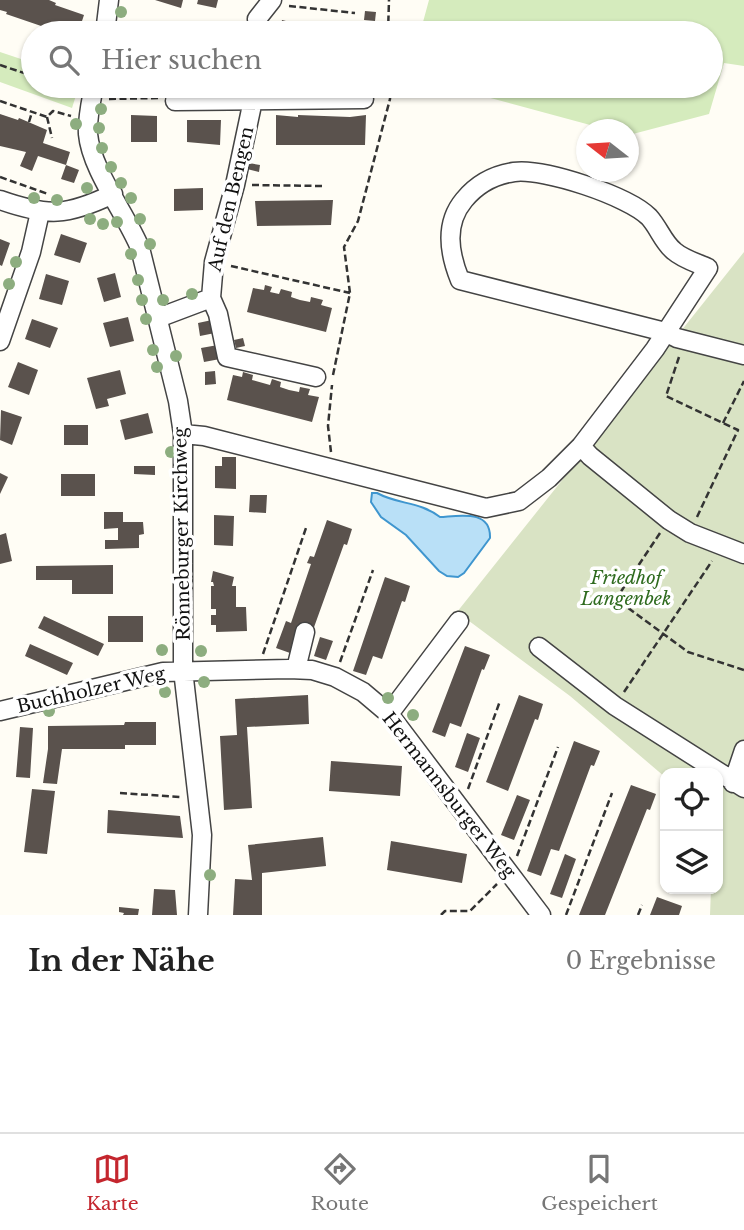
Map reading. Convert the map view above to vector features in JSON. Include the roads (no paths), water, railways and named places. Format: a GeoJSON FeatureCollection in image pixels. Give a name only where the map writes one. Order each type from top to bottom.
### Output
{"type":"FeatureCollection","features":[{"type":"Feature","properties":{"kind":"street"},"geometry":{"type":"LineString","coordinates":[[106,21],[109,0]]}},
{"type":"Feature","properties":{"kind":"street"},"geometry":{"type":"LineString","coordinates":[[261,21],[272,0]]}},
{"type":"Feature","properties":{"kind":"street","name":"Rönneburger Kirchweg"},"geometry":{"type":"LineString","coordinates":[[92,98],[88,120],[90,144],[140,248],[178,401],[183,434],[183,670],[202,835],[198,915]]}},
{"type":"Feature","properties":{"kind":"street","name":"Auf den Bengen"},"geometry":{"type":"LineString","coordinates":[[175,101],[209,98]]}},
{"type":"Feature","properties":{"kind":"street","name":"Auf den Bengen"},"geometry":{"type":"LineString","coordinates":[[254,98],[235,185],[214,262],[211,298],[218,314],[227,357],[316,377]]}},
{"type":"Feature","properties":{"kind":"street","name":"Auf den Bengen"},"geometry":{"type":"LineString","coordinates":[[342,98],[364,99]]}},
{"type":"Feature","properties":{"kind":"street"},"geometry":{"type":"LineString","coordinates":[[183,434],[204,436],[486,508],[519,501],[549,478],[581,446],[655,349],[665,332],[708,268],[675,252],[648,216],[613,196],[559,177],[517,172],[494,176],[474,188],[461,202],[449,239],[452,260],[460,280],[665,332],[677,338],[744,355]]}},
{"type":"Feature","properties":{"kind":"street"},"geometry":{"type":"LineString","coordinates":[[0,200],[40,212],[78,208],[113,194]]}},
{"type":"Feature","properties":{"kind":"street"},"geometry":{"type":"LineString","coordinates":[[0,341],[31,252],[40,212]]}},
{"type":"Feature","properties":{"kind":"street"},"geometry":{"type":"LineString","coordinates":[[158,318],[211,298]]}},
{"type":"Feature","properties":{"kind":"street"},"geometry":{"type":"LineString","coordinates":[[581,446],[669,520],[690,533],[744,554]]}},
{"type":"Feature","properties":{"kind":"street"},"geometry":{"type":"LineString","coordinates":[[389,714],[460,621]]}},
{"type":"Feature","properties":{"kind":"street"},"geometry":{"type":"LineString","coordinates":[[296,669],[304,632]]}},
{"type":"Feature","properties":{"kind":"street"},"geometry":{"type":"LineString","coordinates":[[539,648],[615,706],[739,786],[744,750]]}},
{"type":"Feature","properties":{"kind":"street","name":"Hermannsburger Weg"},"geometry":{"type":"LineString","coordinates":[[183,670],[312,670],[335,677],[363,692],[389,714],[541,915]]}},
{"type":"Feature","properties":{"kind":"street","name":"Buchholzer Weg"},"geometry":{"type":"LineString","coordinates":[[0,711],[163,672],[183,670]]}},
{"type":"Feature","properties":{"kind":"water"},"geometry":{"type":"Polygon","coordinates":[[[372,493],[424,508],[440,517],[480,518],[489,529],[490,538],[464,573],[458,577],[447,576],[439,571],[406,535],[381,517],[371,502],[372,493]]]}},
{"type":"Feature","properties":{"kind":"park label","name":"Friedhof Langenbek"},"geometry":{"type":"Point","coordinates":[626,588]}}]}
